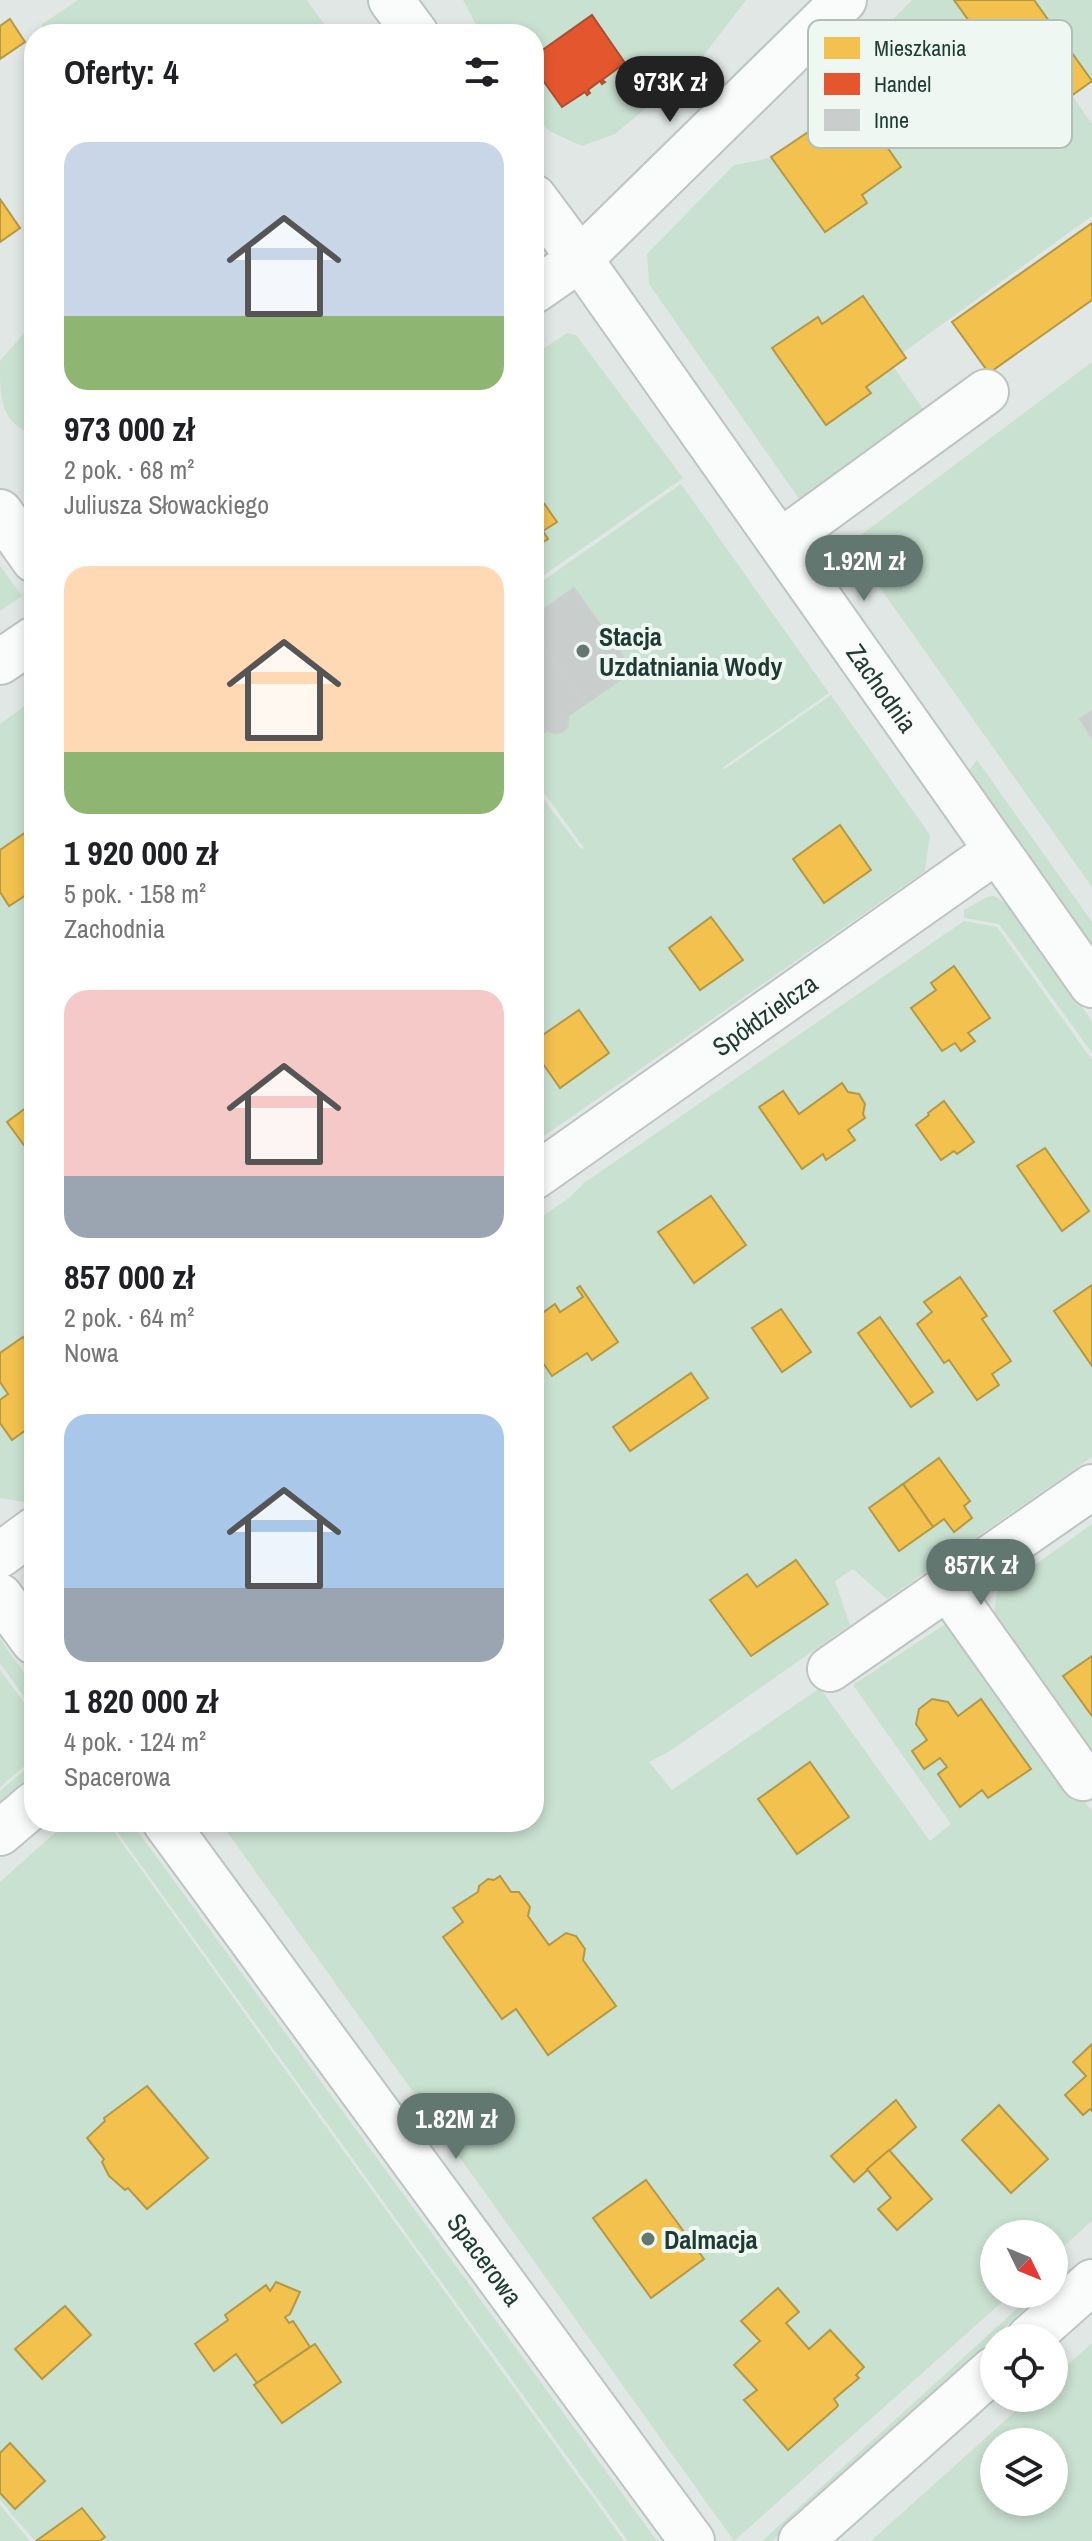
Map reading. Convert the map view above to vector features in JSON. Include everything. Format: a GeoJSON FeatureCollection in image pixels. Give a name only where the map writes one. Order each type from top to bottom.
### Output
{"type":"FeatureCollection","features":[{"type":"Feature","properties":{"kind":"street"},"geometry":{"type":"LineString","coordinates":[[391,0],[409,24]]}},
{"type":"Feature","properties":{"kind":"street"},"geometry":{"type":"LineString","coordinates":[[824,20],[844,0]]}},
{"type":"Feature","properties":{"kind":"street"},"geometry":{"type":"LineString","coordinates":[[544,284],[580,259],[808,35]]}},
{"type":"Feature","properties":{"kind":"street","name":"Zachodnia"},"geometry":{"type":"LineString","coordinates":[[544,210],[1092,985]]}},
{"type":"Feature","properties":{"kind":"street"},"geometry":{"type":"LineString","coordinates":[[780,542],[986,392]]}},
{"type":"Feature","properties":{"kind":"street"},"geometry":{"type":"LineString","coordinates":[[0,512],[24,546]]}},
{"type":"Feature","properties":{"kind":"street"},"geometry":{"type":"LineString","coordinates":[[0,662],[24,646]]}},
{"type":"Feature","properties":{"kind":"street","name":"Spółdzielcza"},"geometry":{"type":"LineString","coordinates":[[544,1170],[996,851]]}},
{"type":"Feature","properties":{"kind":"street"},"geometry":{"type":"LineString","coordinates":[[830,1669],[1092,1487]]}},
{"type":"Feature","properties":{"kind":"street"},"geometry":{"type":"LineString","coordinates":[[0,1555],[24,1537]]}},
{"type":"Feature","properties":{"kind":"street"},"geometry":{"type":"LineString","coordinates":[[948,1588],[1083,1778]]}},
{"type":"Feature","properties":{"kind":"street"},"geometry":{"type":"LineString","coordinates":[[0,1596],[24,1628]]}},
{"type":"Feature","properties":{"kind":"street"},"geometry":{"type":"LineString","coordinates":[[0,1833],[24,1813]]}},
{"type":"Feature","properties":{"kind":"street","name":"Spacerowa"},"geometry":{"type":"LineString","coordinates":[[172,1832],[692,2541]]}},
{"type":"Feature","properties":{"kind":"street"},"geometry":{"type":"LineString","coordinates":[[1045,2324],[1092,2282]]}},
{"type":"Feature","properties":{"kind":"street"},"geometry":{"type":"LineString","coordinates":[[801,2541],[980,2381]]}},
{"type":"Feature","properties":{"kind":"green space"},"geometry":{"type":"Polygon","coordinates":[[[78,0],[307,0],[324,24],[42,24],[78,0]]]}},
{"type":"Feature","properties":{"kind":"green space"},"geometry":{"type":"Polygon","coordinates":[[[463,0],[746,0],[695,67],[615,134],[582,146],[549,131],[544,125],[544,24],[476,24],[463,0]]]}},
{"type":"Feature","properties":{"kind":"green space"},"geometry":{"type":"Polygon","coordinates":[[[912,0],[1092,0],[1092,79],[1072,93],[1072,20],[892,20],[912,0]]]}},
{"type":"Feature","properties":{"kind":"green space"},"geometry":{"type":"Polygon","coordinates":[[[1072,95],[1092,124],[1092,216],[890,362],[928,416],[804,506],[649,284],[647,254],[734,165],[780,156],[808,130],[808,148],[1072,148],[1072,95]]]}},
{"type":"Feature","properties":{"kind":"green space"},"geometry":{"type":"Polygon","coordinates":[[[24,333],[24,430],[14,423],[4,408],[0,361],[24,333]]]}},
{"type":"Feature","properties":{"kind":"green space"},"geometry":{"type":"Polygon","coordinates":[[[567,333],[576,335],[683,478],[544,575],[544,348],[567,333]]]}},
{"type":"Feature","properties":{"kind":"green space"},"geometry":{"type":"Polygon","coordinates":[[[1092,362],[1092,887],[849,544],[1092,362]]]}},
{"type":"Feature","properties":{"kind":"green space"},"geometry":{"type":"Polygon","coordinates":[[[681,484],[829,693],[722,768],[725,769],[831,695],[930,835],[925,871],[544,1136],[544,799],[581,849],[584,848],[544,793],[544,580],[681,484]]]}},
{"type":"Feature","properties":{"kind":"green space"},"geometry":{"type":"Polygon","coordinates":[[[0,566],[22,596],[0,611],[0,566]]]}},
{"type":"Feature","properties":{"kind":"green space"},"geometry":{"type":"Polygon","coordinates":[[[24,706],[23,1502],[0,1498],[0,724],[24,706]]]}},
{"type":"Feature","properties":{"kind":"green space"},"geometry":{"type":"Polygon","coordinates":[[[977,760],[1092,922],[1092,949],[966,774],[977,760]]]}},
{"type":"Feature","properties":{"kind":"green space"},"geometry":{"type":"Polygon","coordinates":[[[994,896],[1010,906],[1092,1021],[1092,1053],[999,924],[964,918],[964,910],[994,896]]]}},
{"type":"Feature","properties":{"kind":"green space"},"geometry":{"type":"Polygon","coordinates":[[[964,921],[997,927],[1092,1060],[1092,1457],[887,1599],[853,1569],[835,1581],[850,1625],[670,1751],[649,1762],[672,1790],[820,1688],[930,1841],[951,1824],[853,1685],[953,1619],[1092,1812],[1092,2221],[1068,2242],[1068,2220],[980,2220],[980,2308],[995,2308],[734,2541],[227,1832],[544,1832],[544,1215],[584,1183],[964,921]]]}},
{"type":"Feature","properties":{"kind":"green space"},"geometry":{"type":"Polygon","coordinates":[[[1092,1524],[1092,1766],[992,1625],[997,1592],[1092,1524]]]}},
{"type":"Feature","properties":{"kind":"green space"},"geometry":{"type":"Polygon","coordinates":[[[0,1639],[24,1673],[24,1697],[0,1663],[0,1639]]]}},
{"type":"Feature","properties":{"kind":"green space"},"geometry":{"type":"Polygon","coordinates":[[[0,1670],[24,1702],[24,1767],[0,1787],[0,1670]]]}},
{"type":"Feature","properties":{"kind":"green space"},"geometry":{"type":"Polygon","coordinates":[[[24,1771],[24,1792],[0,1812],[0,1791],[24,1771]]]}},
{"type":"Feature","properties":{"kind":"green space"},"geometry":{"type":"Polygon","coordinates":[[[56,1832],[114,1832],[624,2541],[35,2541],[0,2500],[0,1882],[56,1832]]]}},
{"type":"Feature","properties":{"kind":"green space"},"geometry":{"type":"Polygon","coordinates":[[[117,1832],[138,1832],[657,2541],[628,2541],[117,1832]]]}},
{"type":"Feature","properties":{"kind":"green space"},"geometry":{"type":"Polygon","coordinates":[[[1018,2308],[1026,2308],[1008,2324],[1000,2324],[1018,2308]]]}},
{"type":"Feature","properties":{"kind":"green space"},"geometry":{"type":"Polygon","coordinates":[[[980,2342],[980,2350],[772,2541],[762,2541],[980,2342]]]}},
{"type":"Feature","properties":{"kind":"green space"},"geometry":{"type":"Polygon","coordinates":[[[1092,2343],[1092,2541],[871,2541],[980,2443],[980,2516],[1068,2516],[1068,2428],[997,2428],[1014,2412],[1068,2412],[1068,2364],[1092,2343]]]}},
{"type":"Feature","properties":{"kind":"green space"},"geometry":{"type":"Polygon","coordinates":[[[0,2505],[30,2541],[0,2541],[0,2505]]]}},
{"type":"Feature","properties":{"kind":"building: Mieszkania"},"geometry":{"type":"Polygon","coordinates":[[[954,0],[1034,0],[1048,20],[968,20],[954,0]]]}},
{"type":"Feature","properties":{"kind":"building: Mieszkania"},"geometry":{"type":"Polygon","coordinates":[[[10,19],[24,43],[0,59],[0,26],[10,19]]]}},
{"type":"Feature","properties":{"kind":"building: Mieszkania"},"geometry":{"type":"Polygon","coordinates":[[[1072,53],[1092,81],[1072,95],[1072,53]]]}},
{"type":"Feature","properties":{"kind":"building: Mieszkania"},"geometry":{"type":"Polygon","coordinates":[[[808,132],[808,148],[888,148],[901,167],[862,195],[867,203],[825,232],[771,157],[808,132]]]}},
{"type":"Feature","properties":{"kind":"building: Mieszkania"},"geometry":{"type":"Polygon","coordinates":[[[0,199],[20,228],[0,242],[0,199]]]}},
{"type":"Feature","properties":{"kind":"building: Mieszkania"},"geometry":{"type":"Polygon","coordinates":[[[1092,223],[1092,300],[989,373],[952,322],[1092,223]]]}},
{"type":"Feature","properties":{"kind":"building: Mieszkania"},"geometry":{"type":"Polygon","coordinates":[[[863,296],[906,358],[866,387],[871,393],[826,425],[772,348],[818,317],[822,324],[863,296]]]}},
{"type":"Feature","properties":{"kind":"building: Mieszkania"},"geometry":{"type":"Polygon","coordinates":[[[544,503],[557,522],[544,530],[544,503]]]}},
{"type":"Feature","properties":{"kind":"building: Mieszkania"},"geometry":{"type":"Polygon","coordinates":[[[840,825],[871,870],[824,903],[793,859],[840,825]]]}},
{"type":"Feature","properties":{"kind":"building: Mieszkania"},"geometry":{"type":"Polygon","coordinates":[[[24,834],[24,896],[9,906],[0,892],[0,850],[24,834]]]}},
{"type":"Feature","properties":{"kind":"building: Mieszkania"},"geometry":{"type":"Polygon","coordinates":[[[711,917],[743,960],[700,990],[669,948],[711,917]]]}},
{"type":"Feature","properties":{"kind":"building: Mieszkania"},"geometry":{"type":"Polygon","coordinates":[[[954,966],[990,1018],[968,1033],[975,1041],[961,1051],[955,1043],[942,1051],[911,1008],[936,990],[931,983],[954,966]]]}},
{"type":"Feature","properties":{"kind":"building: Mieszkania"},"geometry":{"type":"Polygon","coordinates":[[[579,1010],[609,1053],[560,1088],[544,1065],[544,1034],[579,1010]]]}},
{"type":"Feature","properties":{"kind":"building: Mieszkania"},"geometry":{"type":"Polygon","coordinates":[[[842,1083],[848,1092],[859,1094],[865,1104],[865,1118],[848,1130],[855,1140],[826,1160],[823,1154],[802,1169],[759,1107],[783,1091],[799,1114],[842,1083]]]}},
{"type":"Feature","properties":{"kind":"building: Mieszkania"},"geometry":{"type":"Polygon","coordinates":[[[944,1101],[974,1142],[941,1160],[916,1125],[944,1101]]]}},
{"type":"Feature","properties":{"kind":"building: Mieszkania"},"geometry":{"type":"Polygon","coordinates":[[[24,1109],[24,1145],[7,1122],[24,1109]]]}},
{"type":"Feature","properties":{"kind":"building: Mieszkania"},"geometry":{"type":"Polygon","coordinates":[[[1045,1148],[1089,1211],[1062,1231],[1017,1166],[1045,1148]]]}},
{"type":"Feature","properties":{"kind":"building: Mieszkania"},"geometry":{"type":"Polygon","coordinates":[[[711,1196],[746,1245],[694,1283],[658,1232],[711,1196]]]}},
{"type":"Feature","properties":{"kind":"building: Mieszkania"},"geometry":{"type":"Polygon","coordinates":[[[960,1277],[987,1316],[982,1319],[1011,1361],[992,1374],[999,1385],[977,1400],[949,1360],[944,1363],[917,1324],[932,1312],[924,1302],[960,1277]]]}},
{"type":"Feature","properties":{"kind":"building: Mieszkania"},"geometry":{"type":"Polygon","coordinates":[[[1092,1285],[1092,1366],[1054,1311],[1092,1285]]]}},
{"type":"Feature","properties":{"kind":"building: Mieszkania"},"geometry":{"type":"Polygon","coordinates":[[[580,1286],[618,1342],[592,1360],[587,1353],[552,1376],[544,1364],[544,1312],[555,1304],[560,1312],[583,1297],[577,1288],[580,1286]]]}},
{"type":"Feature","properties":{"kind":"building: Mieszkania"},"geometry":{"type":"Polygon","coordinates":[[[781,1309],[811,1352],[782,1372],[752,1328],[781,1309]]]}},
{"type":"Feature","properties":{"kind":"building: Mieszkania"},"geometry":{"type":"Polygon","coordinates":[[[880,1317],[933,1392],[911,1407],[858,1333],[880,1317]]]}},
{"type":"Feature","properties":{"kind":"building: Mieszkania"},"geometry":{"type":"Polygon","coordinates":[[[24,1338],[24,1431],[12,1440],[0,1423],[0,1400],[8,1394],[0,1382],[0,1353],[24,1338]]]}},
{"type":"Feature","properties":{"kind":"building: Mieszkania"},"geometry":{"type":"Polygon","coordinates":[[[691,1373],[708,1398],[630,1451],[613,1427],[691,1373]]]}},
{"type":"Feature","properties":{"kind":"building: Mieszkania"},"geometry":{"type":"Polygon","coordinates":[[[939,1458],[970,1501],[964,1506],[972,1518],[954,1532],[944,1519],[933,1527],[903,1484],[939,1458]]]}},
{"type":"Feature","properties":{"kind":"building: Mieszkania"},"geometry":{"type":"Polygon","coordinates":[[[903,1484],[933,1527],[899,1551],[869,1508],[903,1484]]]}},
{"type":"Feature","properties":{"kind":"building: Mieszkania"},"geometry":{"type":"Polygon","coordinates":[[[796,1560],[828,1604],[751,1656],[710,1600],[747,1574],[757,1587],[796,1560]]]}},
{"type":"Feature","properties":{"kind":"building: Mieszkania"},"geometry":{"type":"Polygon","coordinates":[[[1092,1656],[1092,1716],[1063,1676],[1092,1656]]]}},
{"type":"Feature","properties":{"kind":"building: Mieszkania"},"geometry":{"type":"Polygon","coordinates":[[[932,1699],[948,1702],[958,1716],[981,1699],[1031,1769],[988,1798],[982,1790],[960,1807],[938,1774],[947,1767],[940,1758],[924,1769],[912,1751],[927,1740],[916,1724],[919,1709],[932,1699]]]}},
{"type":"Feature","properties":{"kind":"building: Mieszkania"},"geometry":{"type":"Polygon","coordinates":[[[810,1762],[849,1817],[797,1854],[758,1799],[810,1762]]]}},
{"type":"Feature","properties":{"kind":"building: Mieszkania"},"geometry":{"type":"Polygon","coordinates":[[[500,1876],[511,1892],[519,1892],[530,1907],[528,1916],[549,1945],[566,1933],[576,1936],[585,1949],[583,1960],[616,2006],[548,2055],[516,2009],[502,2019],[443,1937],[463,1922],[453,1908],[478,1892],[479,1886],[488,1879],[494,1880],[500,1876]]]}},
{"type":"Feature","properties":{"kind":"building: Mieszkania"},"geometry":{"type":"Polygon","coordinates":[[[1092,2044],[1092,2111],[1090,2109],[1083,2115],[1065,2095],[1086,2076],[1073,2062],[1092,2044]]]}},
{"type":"Feature","properties":{"kind":"building: Mieszkania"},"geometry":{"type":"Polygon","coordinates":[[[147,2086],[208,2158],[147,2209],[128,2188],[125,2190],[109,2176],[102,2162],[104,2159],[87,2138],[105,2121],[104,2118],[147,2086]]]}},
{"type":"Feature","properties":{"kind":"building: Mieszkania"},"geometry":{"type":"Polygon","coordinates":[[[896,2100],[916,2127],[854,2182],[831,2156],[896,2100]]]}},
{"type":"Feature","properties":{"kind":"building: Mieszkania"},"geometry":{"type":"Polygon","coordinates":[[[999,2105],[1048,2159],[1011,2193],[962,2140],[999,2105]]]}},
{"type":"Feature","properties":{"kind":"building: Mieszkania"},"geometry":{"type":"Polygon","coordinates":[[[889,2150],[932,2199],[897,2230],[878,2209],[891,2198],[867,2169],[889,2150]]]}},
{"type":"Feature","properties":{"kind":"building: Mieszkania","name":"Dalmacja"},"geometry":{"type":"Polygon","coordinates":[[[646,2180],[704,2259],[651,2298],[593,2218],[646,2180]]]}},
{"type":"Feature","properties":{"kind":"building: Mieszkania"},"geometry":{"type":"Polygon","coordinates":[[[276,2282],[300,2292],[290,2314],[285,2317],[289,2323],[293,2321],[310,2347],[257,2383],[236,2354],[214,2371],[195,2344],[228,2320],[225,2315],[266,2285],[270,2291],[276,2282]]]}},
{"type":"Feature","properties":{"kind":"building: Mieszkania"},"geometry":{"type":"Polygon","coordinates":[[[778,2288],[799,2312],[786,2323],[809,2349],[830,2330],[864,2367],[856,2375],[859,2378],[834,2399],[837,2407],[788,2450],[744,2400],[757,2390],[734,2365],[760,2341],[741,2321],[778,2288]]]}},
{"type":"Feature","properties":{"kind":"building: Mieszkania"},"geometry":{"type":"Polygon","coordinates":[[[65,2306],[91,2335],[42,2379],[15,2349],[65,2306]]]}},
{"type":"Feature","properties":{"kind":"building: Mieszkania"},"geometry":{"type":"Polygon","coordinates":[[[315,2344],[341,2382],[282,2423],[254,2385],[315,2344]]]}},
{"type":"Feature","properties":{"kind":"building: Mieszkania"},"geometry":{"type":"Polygon","coordinates":[[[10,2443],[45,2481],[15,2509],[0,2493],[0,2453],[10,2443]]]}},
{"type":"Feature","properties":{"kind":"building: Mieszkania"},"geometry":{"type":"Polygon","coordinates":[[[82,2508],[105,2537],[100,2541],[36,2541],[82,2508]]]}},
{"type":"Feature","properties":{"kind":"building: Handel"},"geometry":{"type":"Polygon","coordinates":[[[592,15],[625,63],[602,80],[605,82],[602,84],[600,81],[588,90],[590,93],[587,95],[585,92],[562,107],[544,82],[544,49],[592,15]]]}},
{"type":"Feature","properties":{"kind":"building: Inne","name":"Stacja Uzdatniania Wody"},"geometry":{"type":"Polygon","coordinates":[[[574,588],[633,671],[585,704],[544,646],[544,609],[574,588]]]}},
{"type":"Feature","properties":{"kind":"building: Inne"},"geometry":{"type":"Polygon","coordinates":[[[544,646],[585,704],[568,716],[568,726],[564,731],[556,734],[544,732],[544,646]]]}},
{"type":"Feature","properties":{"kind":"building: Inne"},"geometry":{"type":"Polygon","coordinates":[[[1092,711],[1092,738],[1080,719],[1092,711]]]}},
{"type":"Feature","properties":{"kind":"place","name":"Stacja Uzdatniania Wody"},"geometry":{"type":"Point","coordinates":[583,651]}},
{"type":"Feature","properties":{"kind":"place","name":"Dalmacja"},"geometry":{"type":"Point","coordinates":[648,2239]}}]}
